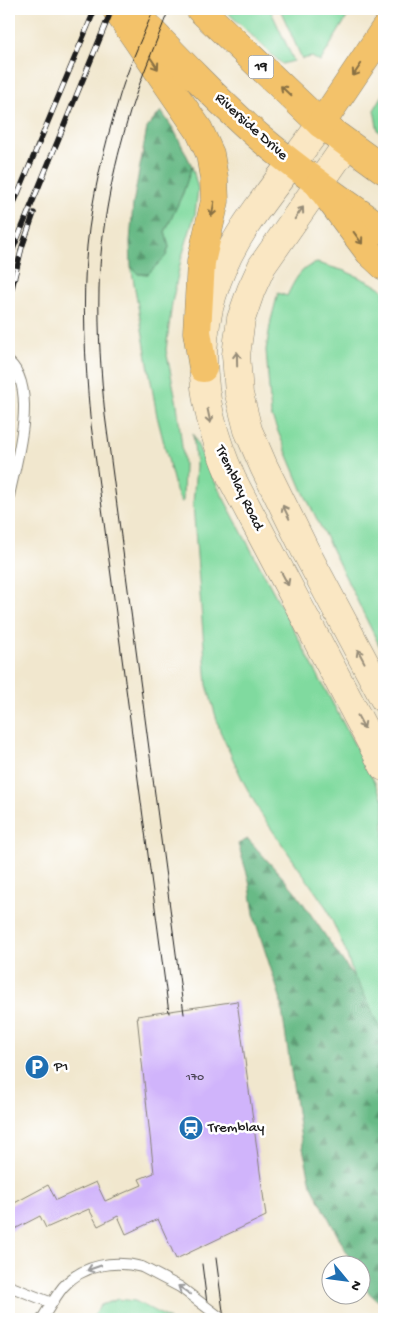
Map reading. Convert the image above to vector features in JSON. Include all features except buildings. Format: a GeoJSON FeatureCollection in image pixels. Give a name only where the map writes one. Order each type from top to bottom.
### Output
{"type":"FeatureCollection","features":[{"type":"Feature","properties":{"kind":"main road"},"geometry":{"type":"LineString","coordinates":[[116,9],[199,130],[210,154],[215,201],[201,262],[197,332],[203,368]]}},
{"type":"Feature","properties":{"kind":"main road","name":"Riverside Drive"},"geometry":{"type":"LineString","coordinates":[[130,9],[192,74],[257,135],[319,185],[384,230]]}},
{"type":"Feature","properties":{"kind":"main road","name":"19"},"geometry":{"type":"LineString","coordinates":[[200,9],[322,124],[384,170]]}},
{"type":"Feature","properties":{"kind":"main road"},"geometry":{"type":"LineString","coordinates":[[322,124],[384,30]]}},
{"type":"Feature","properties":{"kind":"main road"},"geometry":{"type":"LineString","coordinates":[[319,185],[369,252],[384,266]]}},
{"type":"Feature","properties":{"kind":"street","name":"Tremblay Road"},"geometry":{"type":"LineString","coordinates":[[322,124],[270,190],[245,226],[218,278],[205,334],[203,368],[211,424],[229,472],[384,766]]}},
{"type":"Feature","properties":{"kind":"street"},"geometry":{"type":"LineString","coordinates":[[347,144],[262,266],[241,319],[236,355],[239,394],[248,430],[305,550],[384,699]]}},
{"type":"Feature","properties":{"kind":"lane"},"geometry":{"type":"LineString","coordinates":[[9,362],[18,373],[22,383],[24,404],[22,427],[9,496]]}},
{"type":"Feature","properties":{"kind":"lane"},"geometry":{"type":"LineString","coordinates":[[42,1319],[64,1285],[80,1273],[96,1266],[126,1264],[142,1268],[180,1287],[222,1319]]}},
{"type":"Feature","properties":{"kind":"lane"},"geometry":{"type":"LineString","coordinates":[[9,1286],[52,1303]]}},
{"type":"Feature","properties":{"kind":"green space"},"geometry":{"type":"Polygon","coordinates":[[[224,9],[270,9],[294,61],[282,64],[224,9]]]}},
{"type":"Feature","properties":{"kind":"green space"},"geometry":{"type":"Polygon","coordinates":[[[280,9],[352,9],[320,62],[312,57],[302,59],[280,9]]]}},
{"type":"Feature","properties":{"kind":"green space"},"geometry":{"type":"Polygon","coordinates":[[[384,93],[384,136],[378,131],[374,110],[384,93]]]}},
{"type":"Feature","properties":{"kind":"green space"},"geometry":{"type":"Polygon","coordinates":[[[161,111],[174,130],[192,166],[183,193],[165,232],[169,247],[166,256],[148,274],[138,274],[131,266],[130,242],[133,204],[147,128],[161,111]]]}},
{"type":"Feature","properties":{"kind":"green space"},"geometry":{"type":"Polygon","coordinates":[[[192,166],[198,189],[195,214],[181,260],[172,303],[166,350],[177,404],[184,464],[183,501],[181,502],[176,491],[157,416],[131,266],[138,274],[148,274],[166,256],[169,247],[165,232],[183,193],[192,166]]]}},
{"type":"Feature","properties":{"kind":"green space"},"geometry":{"type":"Polygon","coordinates":[[[317,263],[345,271],[380,287],[384,291],[384,655],[302,489],[271,415],[266,350],[278,293],[287,296],[295,280],[302,272],[317,263]]]}},
{"type":"Feature","properties":{"kind":"green space"},"geometry":{"type":"Polygon","coordinates":[[[193,434],[205,463],[384,800],[384,1037],[354,978],[346,952],[326,907],[261,814],[243,781],[220,731],[207,685],[193,504],[196,466],[193,434]]]}},
{"type":"Feature","properties":{"kind":"green space"},"geometry":{"type":"Polygon","coordinates":[[[248,839],[294,890],[360,986],[384,1037],[384,1305],[370,1294],[370,1256],[348,1256],[311,1184],[301,1139],[280,997],[255,920],[249,880],[238,844],[248,839]]]}},
{"type":"Feature","properties":{"kind":"green space"},"geometry":{"type":"Polygon","coordinates":[[[118,1299],[135,1301],[170,1319],[91,1319],[101,1305],[118,1299]]]}},
{"type":"Feature","properties":{"kind":"tram line"},"geometry":{"type":"LineString","coordinates":[[154,9],[121,93],[99,175],[87,246],[85,332],[90,417],[169,1013]]}},
{"type":"Feature","properties":{"kind":"tram line"},"geometry":{"type":"LineString","coordinates":[[169,9],[134,99],[113,178],[102,245],[99,321],[105,415],[184,1014]]}},
{"type":"Feature","properties":{"kind":"tram line"},"geometry":{"type":"LineString","coordinates":[[216,1258],[224,1319]]}},
{"type":"Feature","properties":{"kind":"tram line"},"geometry":{"type":"LineString","coordinates":[[202,1264],[209,1319]]}},
{"type":"Feature","properties":{"kind":"railway"},"geometry":{"type":"LineString","coordinates":[[9,215],[95,9]]}},
{"type":"Feature","properties":{"kind":"railway"},"geometry":{"type":"LineString","coordinates":[[9,259],[112,9]]}},
{"type":"Feature","properties":{"kind":"railway"},"geometry":{"type":"LineString","coordinates":[[9,300],[22,247],[34,213]]}},
{"type":"Feature","properties":{"kind":"place","name":"P1"},"geometry":{"type":"Point","coordinates":[37,1067]}},
{"type":"Feature","properties":{"kind":"place","name":"Tremblay"},"geometry":{"type":"Point","coordinates":[191,1128]}}]}
